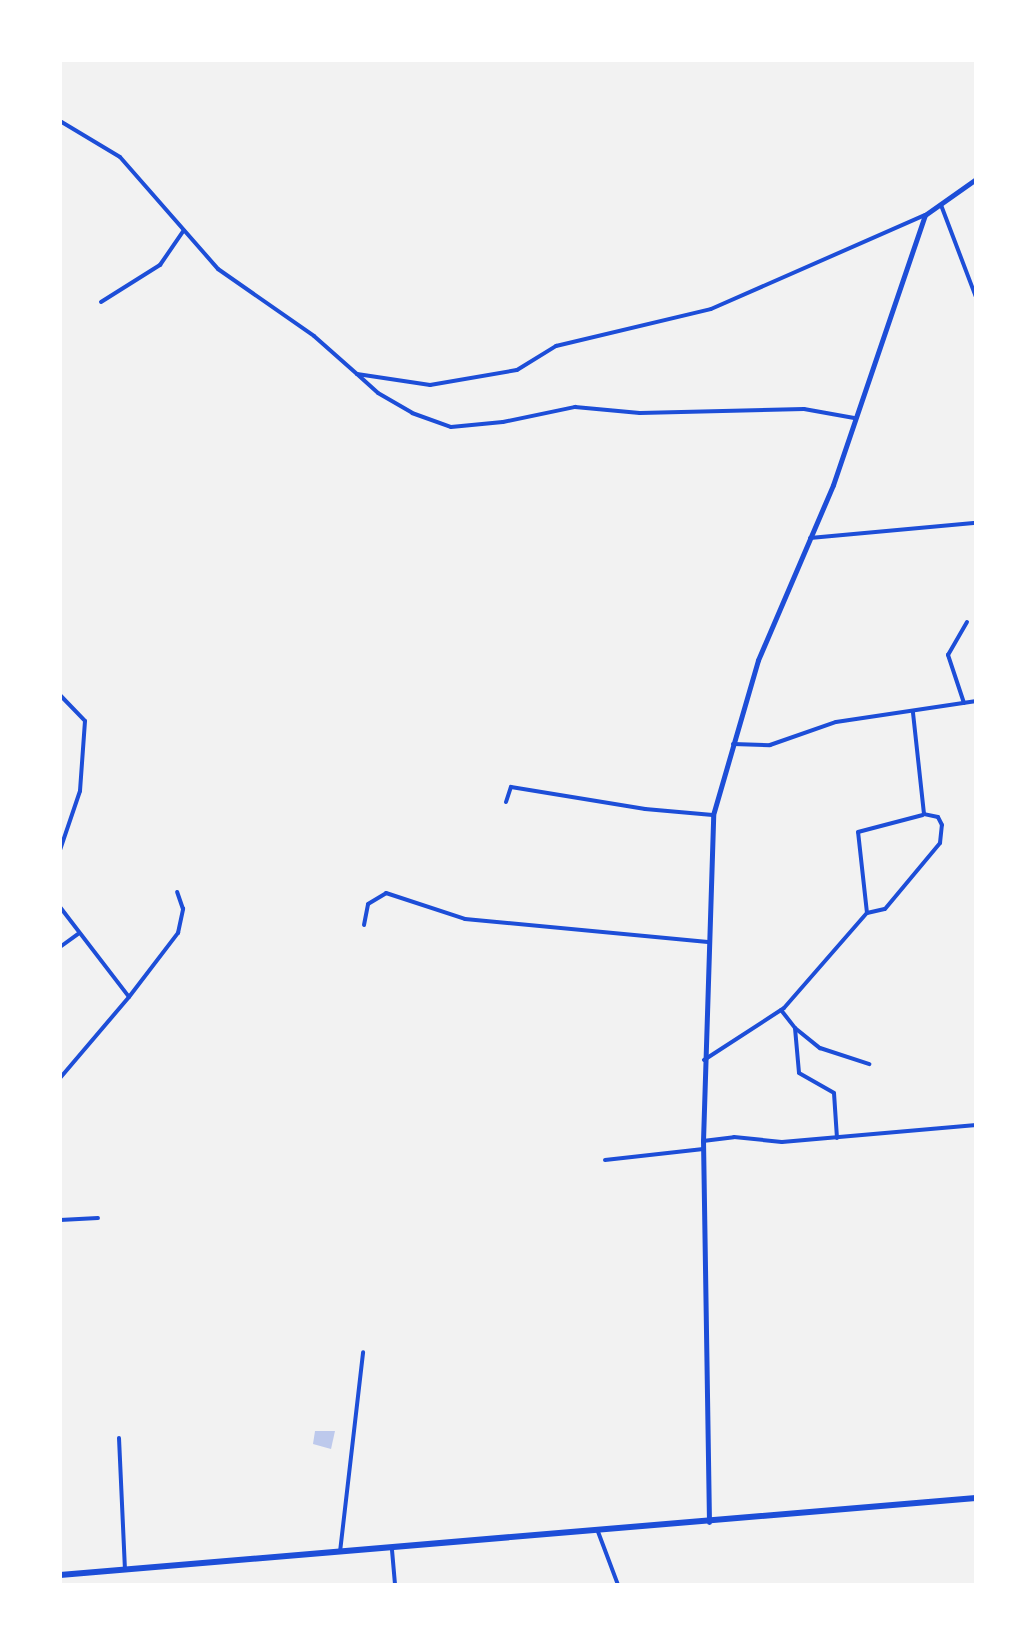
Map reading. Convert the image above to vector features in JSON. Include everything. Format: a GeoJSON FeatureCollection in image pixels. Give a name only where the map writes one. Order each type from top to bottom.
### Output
{"type":"FeatureCollection","features":[{"type":"Feature","properties":{"kind":"main road"},"geometry":{"type":"LineString","coordinates":[[60,1575],[976,1498]]}},
{"type":"Feature","properties":{"kind":"street"},"geometry":{"type":"LineString","coordinates":[[60,121],[120,156],[218,269],[314,336],[378,393],[412,412],[451,426],[504,422],[574,407],[640,413],[804,408],[856,419]]}},
{"type":"Feature","properties":{"kind":"street"},"geometry":{"type":"LineString","coordinates":[[357,374],[430,385],[517,370],[556,346],[711,309],[925,215],[976,180]]}},
{"type":"Feature","properties":{"kind":"street"},"geometry":{"type":"LineString","coordinates":[[941,205],[976,297]]}},
{"type":"Feature","properties":{"kind":"street"},"geometry":{"type":"LineString","coordinates":[[709,1522],[703,1142],[713,815],[758,660],[856,419],[925,215]]}},
{"type":"Feature","properties":{"kind":"street"},"geometry":{"type":"LineString","coordinates":[[101,302],[160,264],[184,230]]}},
{"type":"Feature","properties":{"kind":"street"},"geometry":{"type":"LineString","coordinates":[[810,538],[976,522]]}},
{"type":"Feature","properties":{"kind":"street"},"geometry":{"type":"LineString","coordinates":[[964,703],[948,655],[966,622]]}},
{"type":"Feature","properties":{"kind":"street"},"geometry":{"type":"LineString","coordinates":[[60,696],[85,721],[80,792],[60,850]]}},
{"type":"Feature","properties":{"kind":"street"},"geometry":{"type":"LineString","coordinates":[[733,744],[770,746],[836,722],[976,701]]}},
{"type":"Feature","properties":{"kind":"street"},"geometry":{"type":"LineString","coordinates":[[912,712],[924,814]]}},
{"type":"Feature","properties":{"kind":"street"},"geometry":{"type":"LineString","coordinates":[[506,802],[510,787],[645,810],[713,815]]}},
{"type":"Feature","properties":{"kind":"street"},"geometry":{"type":"LineString","coordinates":[[704,1060],[780,1010],[812,980],[867,913],[885,909],[940,843],[942,824],[938,818],[924,814],[858,832],[867,913]]}},
{"type":"Feature","properties":{"kind":"street"},"geometry":{"type":"LineString","coordinates":[[60,1078],[130,997],[178,933],[182,908],[177,892]]}},
{"type":"Feature","properties":{"kind":"street"},"geometry":{"type":"LineString","coordinates":[[364,926],[368,904],[386,893],[465,919],[708,942]]}},
{"type":"Feature","properties":{"kind":"street"},"geometry":{"type":"LineString","coordinates":[[60,907],[130,997]]}},
{"type":"Feature","properties":{"kind":"street"},"geometry":{"type":"LineString","coordinates":[[60,947],[78,934]]}},
{"type":"Feature","properties":{"kind":"street"},"geometry":{"type":"LineString","coordinates":[[780,1010],[820,1048],[869,1064]]}},
{"type":"Feature","properties":{"kind":"street"},"geometry":{"type":"LineString","coordinates":[[795,1028],[799,1074],[834,1093],[837,1138]]}},
{"type":"Feature","properties":{"kind":"street"},"geometry":{"type":"LineString","coordinates":[[703,1142],[837,1138],[976,1125]]}},
{"type":"Feature","properties":{"kind":"street"},"geometry":{"type":"LineString","coordinates":[[606,1160],[702,1146],[704,1150]]}},
{"type":"Feature","properties":{"kind":"street"},"geometry":{"type":"LineString","coordinates":[[60,1220],[98,1218]]}},
{"type":"Feature","properties":{"kind":"street"},"geometry":{"type":"LineString","coordinates":[[340,1552],[363,1352]]}},
{"type":"Feature","properties":{"kind":"street"},"geometry":{"type":"LineString","coordinates":[[118,1438],[125,1570]]}},
{"type":"Feature","properties":{"kind":"street"},"geometry":{"type":"LineString","coordinates":[[597,1530],[618,1585]]}},
{"type":"Feature","properties":{"kind":"street"},"geometry":{"type":"LineString","coordinates":[[392,1545],[395,1585]]}},
{"type":"Feature","properties":{"kind":"building"},"geometry":{"type":"Polygon","coordinates":[[[315,1431],[335,1431],[331,1449],[313,1444],[315,1431]]]}}]}
